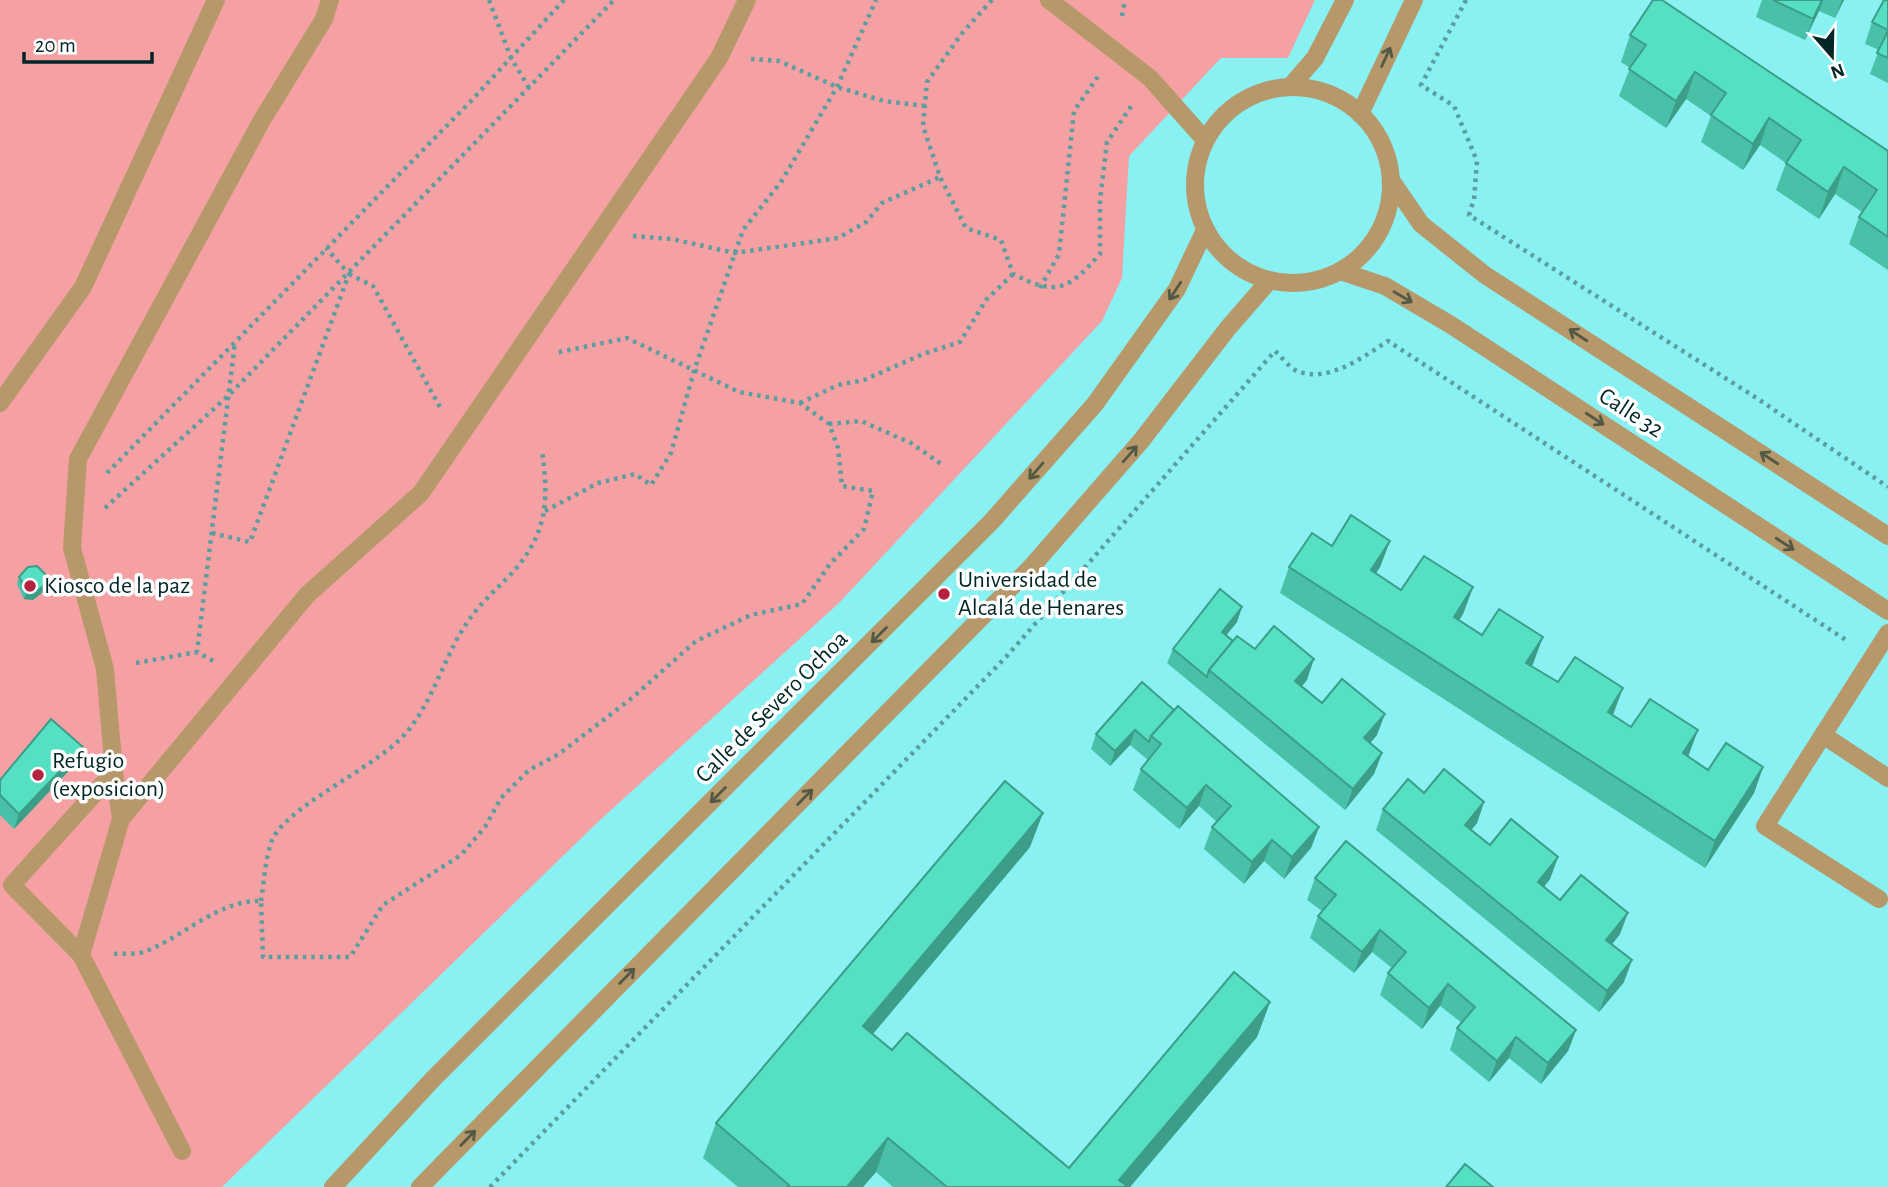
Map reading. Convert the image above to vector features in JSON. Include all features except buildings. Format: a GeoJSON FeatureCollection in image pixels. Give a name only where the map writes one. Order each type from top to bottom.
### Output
{"type":"FeatureCollection","features":[{"type":"Feature","properties":{"kind":"street"},"geometry":{"type":"LineString","coordinates":[[0,403],[83,287],[216,0]]}},
{"type":"Feature","properties":{"kind":"street"},"geometry":{"type":"LineString","coordinates":[[121,819],[105,669],[72,548],[78,458],[262,120],[324,19],[330,0]]}},
{"type":"Feature","properties":{"kind":"street"},"geometry":{"type":"LineString","coordinates":[[81,955],[121,819],[307,596],[421,493],[719,58],[747,0]]}},
{"type":"Feature","properties":{"kind":"street"},"geometry":{"type":"LineString","coordinates":[[1049,0],[1150,78],[1205,140]]}},
{"type":"Feature","properties":{"kind":"street"},"geometry":{"type":"LineString","coordinates":[[1290,87],[1315,58],[1345,0]]}},
{"type":"Feature","properties":{"kind":"street"},"geometry":{"type":"LineString","coordinates":[[1360,114],[1414,0]]}},
{"type":"Feature","properties":{"kind":"street"},"geometry":{"type":"LineString","coordinates":[[1290,87],[1315,90],[1340,99],[1360,114],[1376,133],[1387,156],[1391,180],[1388,207],[1378,233],[1362,254],[1340,271],[1318,279],[1294,283],[1269,281],[1243,270],[1221,252],[1205,230],[1195,190],[1196,169],[1205,140],[1224,116],[1243,101],[1265,91],[1290,87]]}},
{"type":"Feature","properties":{"kind":"street","name":"Calle 32"},"geometry":{"type":"LineString","coordinates":[[1391,180],[1422,224],[1485,275],[1888,536]]}},
{"type":"Feature","properties":{"kind":"street","name":"Calle de Severo Ochoa"},"geometry":{"type":"LineString","coordinates":[[333,1187],[433,1079],[992,521],[1094,404],[1177,289],[1205,230]]}},
{"type":"Feature","properties":{"kind":"street","name":"Calle 32"},"geometry":{"type":"LineString","coordinates":[[1340,271],[1385,286],[1451,325],[1888,611]]}},
{"type":"Feature","properties":{"kind":"street"},"geometry":{"type":"LineString","coordinates":[[420,1187],[1033,565],[1141,441],[1228,328],[1269,281]]}},
{"type":"Feature","properties":{"kind":"street"},"geometry":{"type":"LineString","coordinates":[[1879,899],[1765,826],[1888,634]]}},
{"type":"Feature","properties":{"kind":"street"},"geometry":{"type":"LineString","coordinates":[[1823,735],[1888,778]]}},
{"type":"Feature","properties":{"kind":"street"},"geometry":{"type":"LineString","coordinates":[[114,772],[6,890],[81,955],[182,1151]]}},
{"type":"Feature","properties":{"kind":"path"},"geometry":{"type":"LineString","coordinates":[[489,0],[511,58],[528,88]]}},
{"type":"Feature","properties":{"kind":"path"},"geometry":{"type":"LineString","coordinates":[[75,502],[97,484],[511,58],[564,0]]}},
{"type":"Feature","properties":{"kind":"path"},"geometry":{"type":"LineString","coordinates":[[73,537],[228,396],[614,0]]}},
{"type":"Feature","properties":{"kind":"path"},"geometry":{"type":"LineString","coordinates":[[545,511],[598,483],[635,474],[651,485],[671,453],[694,371],[743,230],[781,182],[837,87],[876,0]]}},
{"type":"Feature","properties":{"kind":"path"},"geometry":{"type":"LineString","coordinates":[[992,0],[963,32],[927,82],[923,126],[940,177],[966,228],[1001,240],[1013,274],[1040,288],[1075,282],[1100,254],[1100,200],[1107,142],[1150,78]]}},
{"type":"Feature","properties":{"kind":"path"},"geometry":{"type":"LineString","coordinates":[[1466,0],[1421,85],[1454,106],[1477,161],[1474,199],[1469,215],[1755,397],[1888,487]]}},
{"type":"Feature","properties":{"kind":"path"},"geometry":{"type":"LineString","coordinates":[[1040,288],[1059,254],[1074,111],[1115,52]]}},
{"type":"Feature","properties":{"kind":"path"},"geometry":{"type":"LineString","coordinates":[[719,58],[779,61],[837,87],[884,100],[925,106]]}},
{"type":"Feature","properties":{"kind":"path"},"geometry":{"type":"LineString","coordinates":[[592,244],[631,235],[672,239],[734,253],[838,238],[866,222],[882,203],[940,177]]}},
{"type":"Feature","properties":{"kind":"path"},"geometry":{"type":"LineString","coordinates":[[326,248],[349,274],[373,286],[458,439]]}},
{"type":"Feature","properties":{"kind":"path"},"geometry":{"type":"LineString","coordinates":[[212,533],[250,542],[349,274]]}},
{"type":"Feature","properties":{"kind":"path"},"geometry":{"type":"LineString","coordinates":[[800,403],[838,385],[864,380],[923,354],[960,342],[986,300],[1013,274]]}},
{"type":"Feature","properties":{"kind":"path"},"geometry":{"type":"LineString","coordinates":[[512,360],[627,338],[739,392],[800,403],[829,424],[838,448],[842,486],[873,491],[864,529],[831,564],[802,604],[751,615],[696,641],[632,698],[559,754],[529,770],[501,798],[485,827],[461,855],[383,905],[350,957],[262,957],[261,901],[271,841],[292,813],[363,770],[406,734],[425,705],[471,617],[520,564],[541,528],[548,492],[542,450]]}},
{"type":"Feature","properties":{"kind":"path"},"geometry":{"type":"LineString","coordinates":[[197,652],[235,341]]}},
{"type":"Feature","properties":{"kind":"path"},"geometry":{"type":"LineString","coordinates":[[490,1187],[1006,657],[1275,351],[1294,370],[1318,376],[1356,361],[1388,341],[1873,657]]}},
{"type":"Feature","properties":{"kind":"path"},"geometry":{"type":"LineString","coordinates":[[829,424],[861,421],[911,443],[944,466]]}},
{"type":"Feature","properties":{"kind":"path"},"geometry":{"type":"LineString","coordinates":[[105,669],[197,652],[240,676]]}},
{"type":"Feature","properties":{"kind":"path"},"geometry":{"type":"LineString","coordinates":[[81,955],[145,952],[191,925],[246,901],[261,901]]}},
{"type":"Feature","properties":{"kind":"shaded area","name":"Universidad de Alcalá de Henares"},"geometry":{"type":"Polygon","coordinates":[[[0,0],[1888,0],[1888,1187],[0,1187],[0,0]]]}},
{"type":"Feature","properties":{"kind":"shaded area"},"geometry":{"type":"Polygon","coordinates":[[[0,0],[1315,0],[1288,58],[1221,58],[1129,156],[1122,278],[1102,321],[839,603],[599,821],[222,1187],[0,1187],[0,0]]]}},
{"type":"Feature","properties":{"kind":"place","name":"Kiosco de la paz"},"geometry":{"type":"Point","coordinates":[30,586]}},
{"type":"Feature","properties":{"kind":"place","name":"Universidad de Alcalá de Henares"},"geometry":{"type":"Point","coordinates":[944,594]}},
{"type":"Feature","properties":{"kind":"place","name":"Refugio (exposicion)"},"geometry":{"type":"Point","coordinates":[38,775]}}]}
